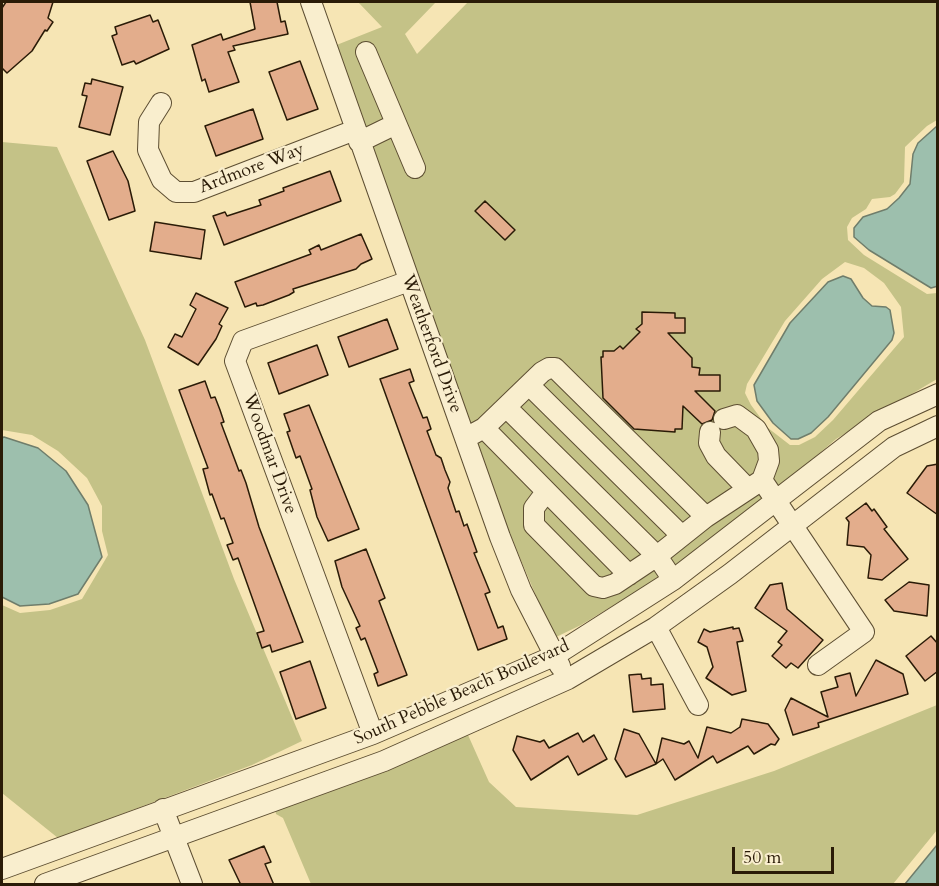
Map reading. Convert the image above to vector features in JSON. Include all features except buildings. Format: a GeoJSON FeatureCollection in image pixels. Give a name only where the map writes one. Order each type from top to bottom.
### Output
{"type":"FeatureCollection","features":[{"type":"Feature","properties":{"kind":"street","name":"Weatherford Drive"},"geometry":{"type":"LineString","coordinates":[[311,2],[521,590],[568,679]]}},
{"type":"Feature","properties":{"kind":"street"},"geometry":{"type":"LineString","coordinates":[[366,52],[415,168]]}},
{"type":"Feature","properties":{"kind":"street","name":"Ardmore Way"},"geometry":{"type":"LineString","coordinates":[[161,104],[149,122],[148,150],[162,180],[176,192],[194,192],[396,124]]}},
{"type":"Feature","properties":{"kind":"street","name":"Woodmar Drive"},"geometry":{"type":"LineString","coordinates":[[373,734],[235,362],[243,341],[409,280]]}},
{"type":"Feature","properties":{"kind":"street"},"geometry":{"type":"LineString","coordinates":[[465,438],[484,428],[542,372],[555,368],[706,517]]}},
{"type":"Feature","properties":{"kind":"street"},"geometry":{"type":"LineString","coordinates":[[529,385],[682,536]]}},
{"type":"Feature","properties":{"kind":"street"},"geometry":{"type":"LineString","coordinates":[[932,397],[938,417]]}},
{"type":"Feature","properties":{"kind":"street","name":"South Pebble Beach Boulevard"},"geometry":{"type":"LineString","coordinates":[[2,869],[373,734],[554,656],[674,580],[879,422],[932,397]]}},
{"type":"Feature","properties":{"kind":"street"},"geometry":{"type":"LineString","coordinates":[[506,406],[657,556],[674,580]]}},
{"type":"Feature","properties":{"kind":"street"},"geometry":{"type":"LineString","coordinates":[[546,492],[534,508],[534,525],[594,586],[603,588],[622,579],[657,556],[706,517],[755,484],[769,461],[768,450],[756,429],[737,416],[717,426],[710,443],[716,456],[755,484],[777,500],[864,632],[818,665]]}},
{"type":"Feature","properties":{"kind":"street","name":"South Pebble Beach Boulevard"},"geometry":{"type":"LineString","coordinates":[[45,885],[173,836],[384,761],[568,679],[656,627],[730,574],[894,447],[938,426]]}},
{"type":"Feature","properties":{"kind":"street"},"geometry":{"type":"LineString","coordinates":[[484,428],[546,492],[622,579]]}},
{"type":"Feature","properties":{"kind":"street"},"geometry":{"type":"LineString","coordinates":[[656,627],[698,705]]}},
{"type":"Feature","properties":{"kind":"street"},"geometry":{"type":"LineString","coordinates":[[163,809],[192,885]]}},
{"type":"Feature","properties":{"kind":"shaded area"},"geometry":{"type":"Polygon","coordinates":[[[358,2],[436,2],[405,34],[417,54],[468,2],[937,2],[937,120],[927,126],[905,147],[904,182],[895,194],[890,197],[872,199],[866,209],[852,218],[847,227],[848,240],[864,255],[927,294],[937,293],[937,379],[836,439],[762,503],[647,585],[581,625],[554,638],[492,492],[334,46],[382,27],[358,2]],[[845,262],[822,279],[785,321],[747,384],[745,393],[751,405],[768,428],[790,445],[799,445],[815,437],[833,420],[904,337],[901,307],[884,283],[864,268],[845,262]]]}},
{"type":"Feature","properties":{"kind":"shaded area"},"geometry":{"type":"Polygon","coordinates":[[[937,126],[938,286],[931,288],[869,250],[854,237],[854,228],[863,217],[887,209],[899,198],[910,184],[913,154],[918,143],[937,126]]]}},
{"type":"Feature","properties":{"kind":"shaded area"},"geometry":{"type":"Polygon","coordinates":[[[2,142],[57,147],[145,340],[234,579],[302,741],[252,765],[58,838],[2,793],[2,605],[20,613],[50,610],[82,599],[108,555],[102,531],[102,506],[87,478],[58,451],[32,435],[2,430],[2,142]]]}},
{"type":"Feature","properties":{"kind":"shaded area"},"geometry":{"type":"Polygon","coordinates":[[[843,276],[851,279],[863,298],[872,306],[886,307],[890,310],[894,333],[892,340],[828,417],[811,433],[798,439],[791,439],[773,423],[757,401],[754,385],[790,323],[828,282],[843,276]]]}},
{"type":"Feature","properties":{"kind":"shaded area"},"geometry":{"type":"Polygon","coordinates":[[[2,438],[38,448],[66,471],[88,505],[102,557],[78,594],[49,604],[20,606],[2,597],[2,438]]]}},
{"type":"Feature","properties":{"kind":"shaded area"},"geometry":{"type":"Polygon","coordinates":[[[937,705],[937,830],[893,884],[311,884],[283,818],[276,814],[275,809],[468,735],[489,782],[516,807],[637,815],[774,771],[937,705]]]}},
{"type":"Feature","properties":{"kind":"shaded area"},"geometry":{"type":"Polygon","coordinates":[[[937,845],[937,884],[905,884],[937,845]]]}}]}
